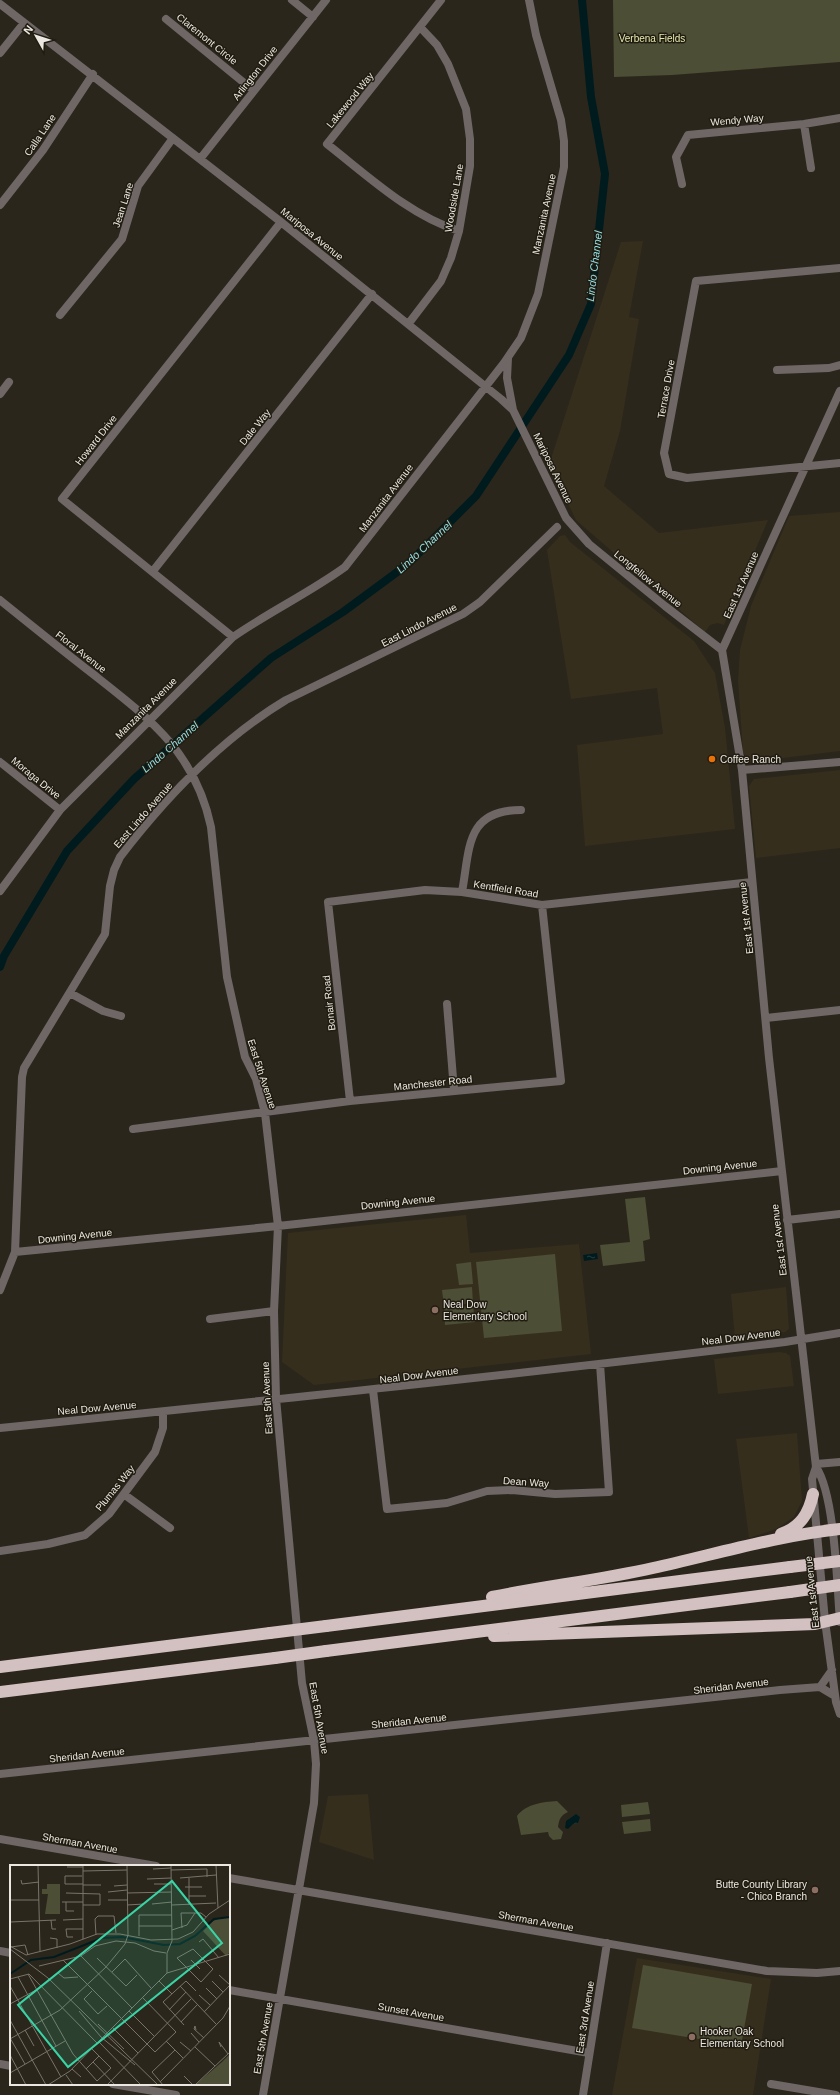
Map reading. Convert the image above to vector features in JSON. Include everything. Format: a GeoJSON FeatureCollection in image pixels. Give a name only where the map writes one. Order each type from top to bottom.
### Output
{"type":"FeatureCollection","features":[{"type":"Feature","properties":{"kind":"highway"},"geometry":{"type":"LineString","coordinates":[[766,1540],[797,1526],[807,1513],[813,1494]]}},
{"type":"Feature","properties":{"kind":"highway"},"geometry":{"type":"LineString","coordinates":[[456,1609],[472,1601],[615,1576],[688,1560],[766,1540],[836,1529]]}},
{"type":"Feature","properties":{"kind":"highway"},"geometry":{"type":"LineString","coordinates":[[0,1667],[840,1561]]}},
{"type":"Feature","properties":{"kind":"highway"},"geometry":{"type":"LineString","coordinates":[[0,1692],[840,1585]]}},
{"type":"Feature","properties":{"kind":"highway"},"geometry":{"type":"LineString","coordinates":[[453,1634],[497,1636],[813,1624],[840,1618]]}},
{"type":"Feature","properties":{"kind":"street"},"geometry":{"type":"LineString","coordinates":[[292,0],[313,17]]}},
{"type":"Feature","properties":{"kind":"street","name":"Arlington Drive"},"geometry":{"type":"LineString","coordinates":[[200,159],[326,0]]}},
{"type":"Feature","properties":{"kind":"street","name":"Lakewood Way"},"geometry":{"type":"LineString","coordinates":[[441,0],[327,144],[407,205],[436,224],[459,231]]}},
{"type":"Feature","properties":{"kind":"street","name":"Manzanita Avenue"},"geometry":{"type":"LineString","coordinates":[[0,891],[60,810],[233,637],[253,623],[323,583],[345,567],[485,387],[521,338],[538,294],[564,167],[564,141],[561,120],[536,35],[529,0]]}},
{"type":"Feature","properties":{"kind":"street","name":"Mariposa Avenue"},"geometry":{"type":"LineString","coordinates":[[0,4],[93,74],[372,294],[513,410],[566,518]]}},
{"type":"Feature","properties":{"kind":"street","name":"Claremont Circle"},"geometry":{"type":"LineString","coordinates":[[166,19],[254,91]]}},
{"type":"Feature","properties":{"kind":"street"},"geometry":{"type":"LineString","coordinates":[[0,53],[24,23]]}},
{"type":"Feature","properties":{"kind":"street","name":"Woodside Lane"},"geometry":{"type":"LineString","coordinates":[[408,323],[441,280],[451,258],[459,231],[470,166],[470,139],[466,109],[448,64],[437,45],[420,27]]}},
{"type":"Feature","properties":{"kind":"street","name":"Calla Lane"},"geometry":{"type":"LineString","coordinates":[[0,205],[43,150],[93,74]]}},
{"type":"Feature","properties":{"kind":"street","name":"Wendy Way"},"geometry":{"type":"LineString","coordinates":[[682,184],[676,157],[688,135],[804,124],[840,118]]}},
{"type":"Feature","properties":{"kind":"street"},"geometry":{"type":"LineString","coordinates":[[804,124],[811,168]]}},
{"type":"Feature","properties":{"kind":"street","name":"Jean Lane"},"geometry":{"type":"LineString","coordinates":[[60,315],[122,239],[138,186],[173,138]]}},
{"type":"Feature","properties":{"kind":"street","name":"Howard Drive"},"geometry":{"type":"LineString","coordinates":[[233,637],[62,499],[281,222]]}},
{"type":"Feature","properties":{"kind":"street","name":"Terrace Drive"},"geometry":{"type":"LineString","coordinates":[[840,268],[696,280],[664,453],[669,474],[687,478],[840,463]]}},
{"type":"Feature","properties":{"kind":"street","name":"Dale Way"},"geometry":{"type":"LineString","coordinates":[[153,571],[372,294]]}},
{"type":"Feature","properties":{"kind":"street"},"geometry":{"type":"LineString","coordinates":[[509,355],[506,378],[513,410]]}},
{"type":"Feature","properties":{"kind":"street"},"geometry":{"type":"LineString","coordinates":[[777,370],[829,368],[840,365]]}},
{"type":"Feature","properties":{"kind":"street"},"geometry":{"type":"LineString","coordinates":[[0,394],[9,382]]}},
{"type":"Feature","properties":{"kind":"street","name":"East 1st Avenue"},"geometry":{"type":"LineString","coordinates":[[840,391],[722,650],[742,770],[787,1220],[816,1466],[812,1479],[825,1621],[835,1696],[840,1714]]}},
{"type":"Feature","properties":{"kind":"street","name":"Longfellow Avenue"},"geometry":{"type":"LineString","coordinates":[[566,518],[589,544],[722,650]]}},
{"type":"Feature","properties":{"kind":"street","name":"East Lindo Avenue"},"geometry":{"type":"LineString","coordinates":[[0,1290],[15,1252],[22,1077],[28,1060],[105,934],[110,886],[114,870],[120,857],[192,774],[260,715],[289,699],[463,614],[480,602],[557,527]]}},
{"type":"Feature","properties":{"kind":"street","name":"Floral Avenue"},"geometry":{"type":"LineString","coordinates":[[0,600],[150,719]]}},
{"type":"Feature","properties":{"kind":"street","name":"East 5th Avenue"},"geometry":{"type":"LineString","coordinates":[[150,719],[184,761],[192,774],[206,805],[211,827],[227,977],[235,1019],[245,1057],[256,1079],[265,1113],[278,1226],[274,1311],[276,1398],[302,1683],[314,1741],[315,1792],[300,1890],[263,2095]]}},
{"type":"Feature","properties":{"kind":"street","name":"Moraga Drive"},"geometry":{"type":"LineString","coordinates":[[0,762],[60,810]]}},
{"type":"Feature","properties":{"kind":"street"},"geometry":{"type":"LineString","coordinates":[[742,770],[840,762]]}},
{"type":"Feature","properties":{"kind":"street"},"geometry":{"type":"LineString","coordinates":[[462,892],[470,847],[477,827],[491,814],[508,810],[520,810]]}},
{"type":"Feature","properties":{"kind":"street","name":"Kentfield Road"},"geometry":{"type":"LineString","coordinates":[[328,902],[406,891],[462,892],[542,905],[752,882]]}},
{"type":"Feature","properties":{"kind":"street","name":"Bonair Road"},"geometry":{"type":"LineString","coordinates":[[328,902],[350,1102]]}},
{"type":"Feature","properties":{"kind":"street","name":"Manchester Road"},"geometry":{"type":"LineString","coordinates":[[133,1128],[454,1090],[561,1081],[542,905]]}},
{"type":"Feature","properties":{"kind":"street"},"geometry":{"type":"LineString","coordinates":[[70,993],[103,1011],[121,1016]]}},
{"type":"Feature","properties":{"kind":"street"},"geometry":{"type":"LineString","coordinates":[[447,1004],[454,1090]]}},
{"type":"Feature","properties":{"kind":"street"},"geometry":{"type":"LineString","coordinates":[[766,1018],[840,1010]]}},
{"type":"Feature","properties":{"kind":"street","name":"Downing Avenue"},"geometry":{"type":"LineString","coordinates":[[15,1252],[278,1226],[782,1171]]}},
{"type":"Feature","properties":{"kind":"street"},"geometry":{"type":"LineString","coordinates":[[787,1220],[840,1214]]}},
{"type":"Feature","properties":{"kind":"street"},"geometry":{"type":"LineString","coordinates":[[210,1319],[274,1311]]}},
{"type":"Feature","properties":{"kind":"street","name":"Neal Dow Avenue"},"geometry":{"type":"LineString","coordinates":[[0,1428],[163,1412],[276,1398],[373,1390],[778,1343],[840,1332]]}},
{"type":"Feature","properties":{"kind":"street","name":"Dean Way"},"geometry":{"type":"LineString","coordinates":[[373,1390],[387,1509],[447,1502],[487,1491],[512,1490],[556,1494],[609,1492],[600,1364]]}},
{"type":"Feature","properties":{"kind":"street","name":"Plumas Way"},"geometry":{"type":"LineString","coordinates":[[0,1551],[48,1544],[85,1535],[109,1514],[155,1452],[163,1428],[163,1412]]}},
{"type":"Feature","properties":{"kind":"street"},"geometry":{"type":"LineString","coordinates":[[816,1466],[840,1462]]}},
{"type":"Feature","properties":{"kind":"street","name":"East 1st Avenue"},"geometry":{"type":"LineString","coordinates":[[816,1466],[822,1476],[836,1529],[840,1623]]}},
{"type":"Feature","properties":{"kind":"street"},"geometry":{"type":"LineString","coordinates":[[124,1495],[170,1528]]}},
{"type":"Feature","properties":{"kind":"street"},"geometry":{"type":"LineString","coordinates":[[832,1670],[820,1687],[835,1696]]}},
{"type":"Feature","properties":{"kind":"street","name":"Sheridan Avenue"},"geometry":{"type":"LineString","coordinates":[[0,1774],[820,1687]]}},
{"type":"Feature","properties":{"kind":"street","name":"Sherman Avenue"},"geometry":{"type":"LineString","coordinates":[[0,1839],[150,1865]]}},
{"type":"Feature","properties":{"kind":"street","name":"Sherman Avenue"},"geometry":{"type":"LineString","coordinates":[[230,1878],[767,1972],[817,1973],[840,1971]]}},
{"type":"Feature","properties":{"kind":"street","name":"East 3rd Avenue"},"geometry":{"type":"LineString","coordinates":[[583,2095],[607,1943]]}},
{"type":"Feature","properties":{"kind":"street"},"geometry":{"type":"LineString","coordinates":[[0,1951],[10,1953]]}},
{"type":"Feature","properties":{"kind":"street","name":"Sunset Avenue"},"geometry":{"type":"LineString","coordinates":[[230,1990],[589,2053]]}},
{"type":"Feature","properties":{"kind":"street"},"geometry":{"type":"LineString","coordinates":[[0,2064],[10,2066]]}},
{"type":"Feature","properties":{"kind":"street"},"geometry":{"type":"LineString","coordinates":[[772,2084],[836,2095]]}},
{"type":"Feature","properties":{"kind":"street"},"geometry":{"type":"LineString","coordinates":[[119,2085],[176,2095]]}},
{"type":"Feature","properties":{"kind":"shaded area"},"geometry":{"type":"Polygon","coordinates":[[[643,241],[629,317],[639,319],[620,431],[604,486],[659,533],[768,520],[724,625],[718,623],[710,625],[705,632],[576,520],[549,465],[621,242],[643,241]]]}},
{"type":"Feature","properties":{"kind":"shaded area"},"geometry":{"type":"Polygon","coordinates":[[[840,512],[840,751],[749,762],[743,752],[738,681],[740,650],[751,606],[789,516],[840,512]]]}},
{"type":"Feature","properties":{"kind":"shaded area"},"geometry":{"type":"Polygon","coordinates":[[[565,535],[570,542],[694,641],[715,673],[725,728],[735,829],[585,846],[577,745],[663,734],[657,688],[571,699],[547,550],[560,536],[565,535]]]}},
{"type":"Feature","properties":{"kind":"shaded area"},"geometry":{"type":"Polygon","coordinates":[[[840,770],[840,848],[756,858],[749,786],[754,779],[840,770]]]}},
{"type":"Feature","properties":{"kind":"shaded area","name":"Neal Dow Elementary School"},"geometry":{"type":"Polygon","coordinates":[[[466,1215],[470,1253],[579,1244],[591,1354],[314,1385],[282,1362],[288,1233],[466,1215]]]}},
{"type":"Feature","properties":{"kind":"shaded area"},"geometry":{"type":"Polygon","coordinates":[[[786,1287],[789,1329],[785,1332],[735,1338],[731,1294],[786,1287]]]}},
{"type":"Feature","properties":{"kind":"shaded area"},"geometry":{"type":"Polygon","coordinates":[[[779,1352],[786,1353],[790,1356],[794,1386],[718,1394],[714,1359],[779,1352]]]}},
{"type":"Feature","properties":{"kind":"shaded area"},"geometry":{"type":"Polygon","coordinates":[[[797,1433],[802,1501],[794,1517],[776,1529],[749,1538],[736,1439],[797,1433]]]}},
{"type":"Feature","properties":{"kind":"shaded area"},"geometry":{"type":"Polygon","coordinates":[[[368,1794],[374,1860],[319,1842],[328,1796],[368,1794]]]}},
{"type":"Feature","properties":{"kind":"shaded area","name":"Hooker Oak Elementary School"},"geometry":{"type":"Polygon","coordinates":[[[637,1958],[771,1979],[753,2095],[612,2095],[637,1958]]]}},
{"type":"Feature","properties":{"kind":"green space","name":"Verbena Fields"},"geometry":{"type":"Polygon","coordinates":[[[613,0],[840,0],[840,62],[672,75],[614,77],[613,0]]]}},
{"type":"Feature","properties":{"kind":"green space"},"geometry":{"type":"Polygon","coordinates":[[[645,1197],[650,1239],[643,1241],[645,1261],[603,1266],[600,1245],[630,1242],[625,1199],[645,1197]]]}},
{"type":"Feature","properties":{"kind":"green space"},"geometry":{"type":"Polygon","coordinates":[[[555,1254],[562,1331],[484,1338],[476,1262],[555,1254]]]}},
{"type":"Feature","properties":{"kind":"green space"},"geometry":{"type":"Polygon","coordinates":[[[471,1262],[473,1284],[459,1285],[456,1264],[471,1262]]]}},
{"type":"Feature","properties":{"kind":"green space"},"geometry":{"type":"Polygon","coordinates":[[[472,1287],[473,1303],[444,1306],[442,1290],[472,1287]]]}},
{"type":"Feature","properties":{"kind":"green space"},"geometry":{"type":"Polygon","coordinates":[[[473,1306],[475,1322],[445,1325],[444,1308],[473,1306]]]}},
{"type":"Feature","properties":{"kind":"green space"},"geometry":{"type":"Polygon","coordinates":[[[557,1801],[568,1812],[562,1816],[559,1822],[558,1827],[563,1832],[561,1839],[553,1840],[549,1836],[548,1832],[521,1835],[517,1816],[521,1812],[535,1804],[557,1801]]]}},
{"type":"Feature","properties":{"kind":"green space"},"geometry":{"type":"Polygon","coordinates":[[[648,1802],[650,1814],[622,1817],[621,1805],[648,1802]]]}},
{"type":"Feature","properties":{"kind":"green space"},"geometry":{"type":"Polygon","coordinates":[[[650,1819],[651,1831],[624,1834],[622,1822],[650,1819]]]}},
{"type":"Feature","properties":{"kind":"green space"},"geometry":{"type":"Polygon","coordinates":[[[643,1965],[752,1984],[741,2046],[632,2028],[643,1965]]]}},
{"type":"Feature","properties":{"kind":"water"},"geometry":{"type":"Polygon","coordinates":[[[597,1253],[598,1259],[584,1261],[583,1255],[597,1253]]]}},
{"type":"Feature","properties":{"kind":"water"},"geometry":{"type":"Polygon","coordinates":[[[576,1814],[580,1817],[578,1823],[573,1824],[568,1829],[565,1828],[566,1821],[576,1814]]]}},
{"type":"Feature","properties":{"kind":"waterway","name":"Lindo Channel"},"geometry":{"type":"LineString","coordinates":[[0,967],[4,956],[67,851],[134,779],[271,658],[343,612],[408,564],[476,496],[569,355],[591,304],[605,174],[591,97],[582,0]]}},
{"type":"Feature","properties":{"kind":"place","name":"Coffee Ranch"},"geometry":{"type":"Point","coordinates":[712,759]}},
{"type":"Feature","properties":{"kind":"place","name":"Neal Dow Elementary School"},"geometry":{"type":"Point","coordinates":[435,1310]}},
{"type":"Feature","properties":{"kind":"place","name":"Butte County Library - Chico Branch"},"geometry":{"type":"Point","coordinates":[815,1890]}},
{"type":"Feature","properties":{"kind":"place","name":"Hooker Oak Elementary School"},"geometry":{"type":"Point","coordinates":[692,2037]}}]}
